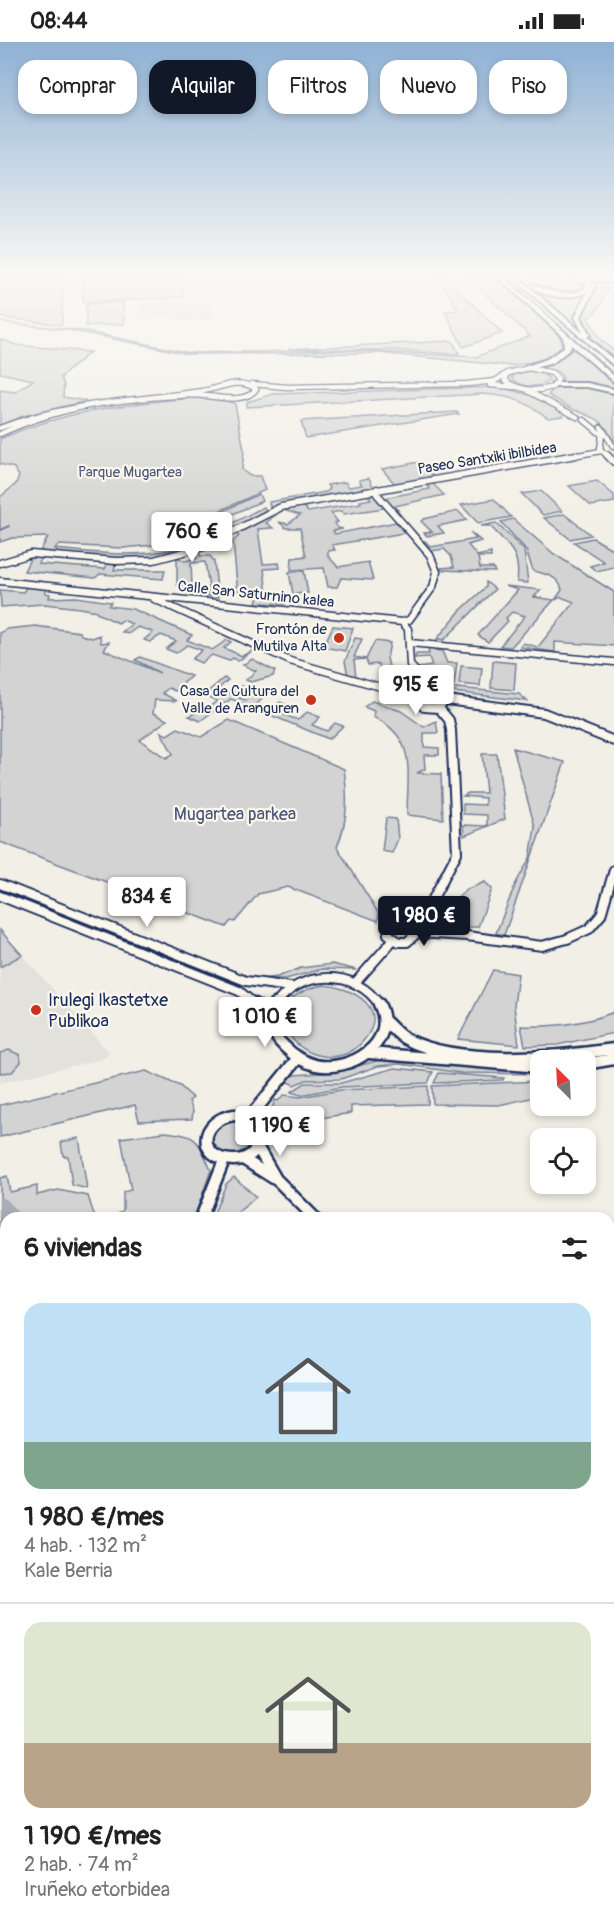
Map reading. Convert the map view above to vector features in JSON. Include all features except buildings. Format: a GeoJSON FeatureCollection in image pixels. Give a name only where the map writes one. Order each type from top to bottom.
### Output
{"type":"FeatureCollection","features":[{"type":"Feature","properties":{"kind":"highway"},"geometry":{"type":"LineString","coordinates":[[529,368],[547,361]]}},
{"type":"Feature","properties":{"kind":"highway"},"geometry":{"type":"LineString","coordinates":[[593,361],[614,380]]}},
{"type":"Feature","properties":{"kind":"highway"},"geometry":{"type":"LineString","coordinates":[[601,361],[614,373]]}},
{"type":"Feature","properties":{"kind":"highway"},"geometry":{"type":"LineString","coordinates":[[555,386],[587,385],[614,391]]}},
{"type":"Feature","properties":{"kind":"street"},"geometry":{"type":"LineString","coordinates":[[0,428],[42,414],[96,402],[223,388],[236,383],[287,387],[467,384],[495,381],[508,373],[529,368],[552,373],[558,380],[555,386],[547,389],[523,389]]}},
{"type":"Feature","properties":{"kind":"street"},"geometry":{"type":"LineString","coordinates":[[508,373],[505,380],[515,387]]}},
{"type":"Feature","properties":{"kind":"street"},"geometry":{"type":"LineString","coordinates":[[247,384],[256,389],[254,393]]}},
{"type":"Feature","properties":{"kind":"street"},"geometry":{"type":"LineString","coordinates":[[0,434],[45,416],[100,405],[177,396],[240,398],[254,393],[334,388],[515,387],[583,417],[602,435],[603,450],[614,462]]}},
{"type":"Feature","properties":{"kind":"street"},"geometry":{"type":"LineString","coordinates":[[223,388],[222,392],[227,396]]}},
{"type":"Feature","properties":{"kind":"street"},"geometry":{"type":"LineString","coordinates":[[547,389],[547,396],[606,431],[614,448]]}},
{"type":"Feature","properties":{"kind":"street","name":"Paseo Santxiki ibilbidea"},"geometry":{"type":"LineString","coordinates":[[0,563],[31,555],[131,561],[179,555],[203,546],[281,507],[614,448]]}},
{"type":"Feature","properties":{"kind":"street"},"geometry":{"type":"LineString","coordinates":[[377,489],[377,494],[430,555],[437,572],[433,587],[409,620],[402,622],[408,630],[410,665],[435,691],[437,702],[449,720],[451,730],[457,853],[427,910],[411,924]]}},
{"type":"Feature","properties":{"kind":"street","name":"Calle San Saturnino kalea"},"geometry":{"type":"LineString","coordinates":[[0,581],[291,609],[309,615],[402,622]]}},
{"type":"Feature","properties":{"kind":"street"},"geometry":{"type":"LineString","coordinates":[[140,596],[157,600],[169,608],[290,661],[437,702],[543,713],[614,741]]}},
{"type":"Feature","properties":{"kind":"street"},"geometry":{"type":"LineString","coordinates":[[169,608],[175,599]]}},
{"type":"Feature","properties":{"kind":"street"},"geometry":{"type":"LineString","coordinates":[[410,643],[614,662]]}},
{"type":"Feature","properties":{"kind":"street"},"geometry":{"type":"LineString","coordinates":[[424,699],[422,703],[424,707],[437,702]]}},
{"type":"Feature","properties":{"kind":"street"},"geometry":{"type":"LineString","coordinates":[[417,933],[542,946],[567,939],[589,929],[602,915],[614,870]]}},
{"type":"Feature","properties":{"kind":"street"},"geometry":{"type":"LineString","coordinates":[[0,884],[246,981],[291,987]]}},
{"type":"Feature","properties":{"kind":"street"},"geometry":{"type":"LineString","coordinates":[[0,896],[239,991],[271,1017]]}},
{"type":"Feature","properties":{"kind":"street"},"geometry":{"type":"LineString","coordinates":[[398,922],[411,924],[417,933],[410,941],[393,940],[387,934],[391,925],[398,922]]}},
{"type":"Feature","properties":{"kind":"street"},"geometry":{"type":"LineString","coordinates":[[356,982],[393,940]]}},
{"type":"Feature","properties":{"kind":"street"},"geometry":{"type":"LineString","coordinates":[[530,1067],[508,1067],[411,1054],[369,1053],[350,1062],[327,1066],[297,1059],[276,1040],[271,1017],[274,1005],[291,987],[306,980],[322,977],[356,982],[377,999],[385,1021],[405,1038],[424,1046],[511,1057],[577,1055],[614,1049]]}},
{"type":"Feature","properties":{"kind":"street"},"geometry":{"type":"LineString","coordinates":[[369,1053],[383,1032],[385,1021]]}},
{"type":"Feature","properties":{"kind":"street"},"geometry":{"type":"LineString","coordinates":[[249,1118],[297,1059]]}},
{"type":"Feature","properties":{"kind":"street"},"geometry":{"type":"LineString","coordinates":[[596,1062],[614,1059]]}},
{"type":"Feature","properties":{"kind":"street"},"geometry":{"type":"LineString","coordinates":[[258,1148],[243,1159],[224,1160],[216,1157],[207,1144],[208,1130],[225,1116],[242,1115],[249,1118],[260,1131],[258,1148],[278,1181]]}},
{"type":"Feature","properties":{"kind":"street"},"geometry":{"type":"LineString","coordinates":[[243,1159],[278,1181],[309,1212]]}},
{"type":"Feature","properties":{"kind":"street"},"geometry":{"type":"LineString","coordinates":[[203,1212],[224,1160]]}},
{"type":"Feature","properties":{"kind":"shaded area","name":"Irulegi Ikastetxe Publikoa"},"geometry":{"type":"Polygon","coordinates":[[[22,955],[110,1053],[102,1059],[0,1083],[0,967],[22,955]]]}},
{"type":"Feature","properties":{"kind":"green space"},"geometry":{"type":"Polygon","coordinates":[[[0,361],[79,361],[61,377],[64,385],[63,397],[86,401],[23,416],[0,425],[0,390],[15,392],[33,380],[0,373],[0,361]]]}},
{"type":"Feature","properties":{"kind":"green space"},"geometry":{"type":"Polygon","coordinates":[[[463,361],[535,361],[512,366],[463,361]]]}},
{"type":"Feature","properties":{"kind":"green space"},"geometry":{"type":"Polygon","coordinates":[[[556,361],[589,361],[614,384],[614,390],[559,384],[563,378],[558,372],[540,367],[556,361]]]}},
{"type":"Feature","properties":{"kind":"green space"},"geometry":{"type":"Polygon","coordinates":[[[531,371],[543,373],[550,380],[541,385],[531,386],[520,384],[512,378],[515,373],[531,371]]]}},
{"type":"Feature","properties":{"kind":"green space"},"geometry":{"type":"Polygon","coordinates":[[[500,387],[533,396],[565,413],[563,416],[548,418],[518,400],[483,394],[246,407],[247,402],[273,394],[500,387]]]}},
{"type":"Feature","properties":{"kind":"green space"},"geometry":{"type":"Polygon","coordinates":[[[588,387],[614,394],[614,443],[599,420],[548,395],[554,388],[588,387]]]}},
{"type":"Feature","properties":{"kind":"green space","name":"Parque Mugartea"},"geometry":{"type":"Polygon","coordinates":[[[193,398],[224,400],[235,404],[244,450],[242,470],[250,476],[260,476],[265,490],[169,534],[182,531],[259,494],[262,501],[164,544],[123,548],[58,545],[55,549],[123,554],[158,552],[189,544],[264,507],[266,510],[197,546],[151,558],[114,559],[39,553],[48,537],[12,538],[0,542],[0,497],[16,484],[19,476],[14,468],[0,464],[0,439],[23,429],[70,415],[118,406],[193,398]]]}},
{"type":"Feature","properties":{"kind":"green space"},"geometry":{"type":"Polygon","coordinates":[[[457,412],[459,414],[306,438],[301,421],[457,412]]]}},
{"type":"Feature","properties":{"kind":"green space"},"geometry":{"type":"Polygon","coordinates":[[[419,462],[433,476],[395,484],[382,469],[419,462]]]}},
{"type":"Feature","properties":{"kind":"green space"},"geometry":{"type":"Polygon","coordinates":[[[369,478],[374,488],[270,507],[269,502],[326,492],[330,489],[327,485],[345,482],[349,487],[362,485],[359,480],[369,478]]]}},
{"type":"Feature","properties":{"kind":"green space"},"geometry":{"type":"Polygon","coordinates":[[[430,481],[444,495],[395,506],[398,510],[392,508],[384,498],[430,489],[424,482],[430,481]]]}},
{"type":"Feature","properties":{"kind":"green space"},"geometry":{"type":"Polygon","coordinates":[[[597,481],[614,495],[614,502],[591,506],[569,486],[597,481]]]}},
{"type":"Feature","properties":{"kind":"green space"},"geometry":{"type":"Polygon","coordinates":[[[541,491],[562,511],[543,515],[522,494],[541,491]]]}},
{"type":"Feature","properties":{"kind":"green space"},"geometry":{"type":"Polygon","coordinates":[[[371,492],[384,508],[344,514],[341,511],[331,513],[338,522],[334,523],[338,528],[343,529],[333,531],[335,534],[396,522],[404,533],[332,545],[335,550],[328,551],[328,556],[338,567],[368,562],[373,580],[341,578],[337,587],[328,587],[324,568],[291,570],[292,558],[306,556],[300,528],[286,528],[279,522],[288,524],[300,515],[283,510],[273,517],[271,512],[302,505],[308,512],[361,503],[360,501],[371,499],[366,493],[371,492]]]}},
{"type":"Feature","properties":{"kind":"green space"},"geometry":{"type":"Polygon","coordinates":[[[494,499],[511,517],[478,523],[461,505],[494,499]]]}},
{"type":"Feature","properties":{"kind":"green space"},"geometry":{"type":"Polygon","coordinates":[[[458,511],[467,520],[438,526],[444,533],[427,536],[424,533],[432,532],[421,521],[424,519],[458,511]]]}},
{"type":"Feature","properties":{"kind":"green space"},"geometry":{"type":"Polygon","coordinates":[[[564,514],[591,535],[570,539],[544,518],[564,514]]]}},
{"type":"Feature","properties":{"kind":"green space"},"geometry":{"type":"Polygon","coordinates":[[[270,515],[271,519],[266,523],[273,528],[258,529],[263,564],[279,563],[280,568],[264,569],[267,594],[281,594],[285,604],[256,603],[258,596],[255,593],[240,592],[234,589],[237,585],[233,541],[239,536],[234,533],[270,515]]]}},
{"type":"Feature","properties":{"kind":"green space"},"geometry":{"type":"Polygon","coordinates":[[[513,519],[554,554],[614,592],[614,646],[555,642],[555,652],[520,647],[523,643],[538,647],[574,602],[561,597],[555,600],[562,590],[558,582],[551,576],[533,571],[526,550],[501,522],[513,519]]]}},
{"type":"Feature","properties":{"kind":"green space"},"geometry":{"type":"Polygon","coordinates":[[[496,523],[524,550],[528,583],[517,582],[517,564],[508,545],[490,526],[480,526],[496,523]]]}},
{"type":"Feature","properties":{"kind":"green space"},"geometry":{"type":"Polygon","coordinates":[[[470,532],[481,541],[468,545],[477,556],[491,553],[491,557],[478,557],[480,568],[493,568],[495,572],[442,570],[441,568],[454,567],[451,556],[444,549],[431,551],[421,541],[425,541],[431,547],[476,539],[470,532]]]}},
{"type":"Feature","properties":{"kind":"green space"},"geometry":{"type":"Polygon","coordinates":[[[593,538],[614,550],[614,567],[597,571],[590,566],[604,562],[574,542],[593,538]]]}},
{"type":"Feature","properties":{"kind":"green space"},"geometry":{"type":"Polygon","coordinates":[[[199,550],[200,556],[210,556],[214,561],[218,597],[207,596],[209,588],[205,562],[191,563],[192,586],[177,585],[177,557],[185,561],[197,558],[193,553],[199,550]]]}},
{"type":"Feature","properties":{"kind":"green space"},"geometry":{"type":"Polygon","coordinates":[[[31,557],[41,558],[39,564],[105,569],[108,562],[116,563],[114,570],[165,570],[163,579],[100,574],[95,578],[24,571],[31,557]]]}},
{"type":"Feature","properties":{"kind":"green space"},"geometry":{"type":"Polygon","coordinates":[[[304,571],[308,593],[293,594],[289,572],[304,571]]]}},
{"type":"Feature","properties":{"kind":"green space"},"geometry":{"type":"Polygon","coordinates":[[[486,582],[495,589],[444,640],[437,639],[460,611],[486,587],[486,582]]]}},
{"type":"Feature","properties":{"kind":"green space"},"geometry":{"type":"Polygon","coordinates":[[[27,586],[48,587],[45,593],[50,594],[49,598],[76,597],[111,602],[109,606],[133,609],[192,635],[187,640],[212,650],[227,640],[231,642],[224,648],[242,656],[252,651],[238,661],[233,658],[229,661],[212,655],[201,663],[192,659],[202,650],[187,645],[176,653],[166,649],[176,641],[161,635],[150,642],[144,640],[153,632],[138,627],[128,634],[122,632],[132,624],[123,620],[118,623],[97,611],[44,604],[1,607],[0,590],[23,592],[27,586]]]}},
{"type":"Feature","properties":{"kind":"green space"},"geometry":{"type":"Polygon","coordinates":[[[505,586],[541,590],[534,597],[554,600],[511,647],[500,646],[525,616],[512,612],[506,618],[508,621],[488,642],[478,635],[518,590],[505,586]]]}},
{"type":"Feature","properties":{"kind":"green space","name":"Mugartea parkea"},"geometry":{"type":"Polygon","coordinates":[[[35,626],[80,632],[81,635],[92,638],[100,635],[101,643],[109,642],[104,650],[160,673],[135,660],[140,657],[191,676],[175,691],[169,688],[162,693],[177,701],[155,700],[153,713],[167,720],[140,740],[166,758],[173,754],[161,732],[167,735],[178,728],[201,737],[229,720],[344,769],[346,809],[337,847],[379,914],[378,921],[288,887],[258,894],[235,922],[231,921],[226,927],[0,842],[0,633],[7,629],[35,626]]]}},
{"type":"Feature","properties":{"kind":"green space","name":"Frontón de Mutilva Alta"},"geometry":{"type":"Polygon","coordinates":[[[333,626],[353,628],[345,651],[323,647],[333,626]]]}},
{"type":"Feature","properties":{"kind":"green space"},"geometry":{"type":"Polygon","coordinates":[[[355,638],[362,639],[354,657],[366,659],[354,660],[356,678],[348,676],[345,661],[355,638]]]}},
{"type":"Feature","properties":{"kind":"green space"},"geometry":{"type":"Polygon","coordinates":[[[375,641],[390,643],[387,658],[392,679],[382,680],[379,664],[368,665],[366,659],[375,641]]]}},
{"type":"Feature","properties":{"kind":"green space"},"geometry":{"type":"Polygon","coordinates":[[[428,650],[442,651],[447,663],[457,663],[454,685],[435,683],[431,680],[442,676],[435,669],[423,673],[418,668],[432,666],[429,657],[415,658],[416,654],[429,654],[428,650]]]}},
{"type":"Feature","properties":{"kind":"green space"},"geometry":{"type":"Polygon","coordinates":[[[252,659],[275,671],[273,676],[251,682],[246,680],[256,671],[243,665],[252,659]]]}},
{"type":"Feature","properties":{"kind":"green space"},"geometry":{"type":"Polygon","coordinates":[[[493,661],[516,663],[514,690],[491,688],[493,661]]]}},
{"type":"Feature","properties":{"kind":"green space"},"geometry":{"type":"Polygon","coordinates":[[[461,666],[482,668],[480,686],[459,684],[461,666]]]}},
{"type":"Feature","properties":{"kind":"green space"},"geometry":{"type":"Polygon","coordinates":[[[224,678],[228,680],[219,688],[232,694],[242,686],[248,689],[239,698],[246,700],[256,692],[265,696],[257,704],[271,710],[280,702],[292,707],[284,715],[298,720],[307,712],[320,717],[312,725],[327,731],[335,723],[343,726],[329,739],[231,699],[200,721],[189,716],[195,713],[192,711],[198,707],[205,710],[217,701],[204,695],[224,678]]]}},
{"type":"Feature","properties":{"kind":"green space"},"geometry":{"type":"Polygon","coordinates":[[[436,686],[519,694],[527,701],[445,691],[443,697],[438,696],[436,686]]]}},
{"type":"Feature","properties":{"kind":"green space"},"geometry":{"type":"Polygon","coordinates":[[[372,701],[401,711],[424,727],[436,721],[438,733],[424,733],[424,747],[439,748],[439,755],[424,755],[425,769],[417,773],[441,774],[443,819],[407,815],[408,771],[404,746],[387,725],[373,717],[374,711],[364,707],[372,701]]]}},
{"type":"Feature","properties":{"kind":"green space"},"geometry":{"type":"Polygon","coordinates":[[[513,748],[565,762],[504,935],[496,933],[516,883],[530,858],[535,827],[513,748]]]}},
{"type":"Feature","properties":{"kind":"green space"},"geometry":{"type":"Polygon","coordinates":[[[482,754],[497,754],[505,819],[464,836],[463,825],[487,826],[487,815],[463,814],[463,804],[485,805],[485,798],[463,796],[468,793],[486,793],[482,754]]]}},
{"type":"Feature","properties":{"kind":"green space"},"geometry":{"type":"Polygon","coordinates":[[[386,818],[396,819],[398,839],[392,853],[382,851],[386,818]]]}},
{"type":"Feature","properties":{"kind":"green space"},"geometry":{"type":"Polygon","coordinates":[[[485,882],[492,889],[478,927],[448,927],[436,906],[447,910],[465,890],[485,882]]]}},
{"type":"Feature","properties":{"kind":"green space"},"geometry":{"type":"Polygon","coordinates":[[[0,930],[22,955],[0,967],[0,930]]]}},
{"type":"Feature","properties":{"kind":"green space"},"geometry":{"type":"Polygon","coordinates":[[[332,964],[357,970],[322,969],[286,979],[260,979],[277,977],[301,968],[332,964]]]}},
{"type":"Feature","properties":{"kind":"green space"},"geometry":{"type":"Polygon","coordinates":[[[493,970],[518,974],[514,1006],[519,1045],[458,1039],[493,970]]]}},
{"type":"Feature","properties":{"kind":"green space"},"geometry":{"type":"Polygon","coordinates":[[[324,985],[356,995],[371,1009],[373,1018],[371,1029],[364,1040],[346,1054],[326,1056],[308,1051],[293,1040],[284,1025],[285,1009],[297,995],[324,985]]]}},
{"type":"Feature","properties":{"kind":"green space"},"geometry":{"type":"Polygon","coordinates":[[[614,1012],[614,1033],[557,1045],[525,1046],[521,1026],[568,1024],[614,1012]]]}},
{"type":"Feature","properties":{"kind":"green space"},"geometry":{"type":"Polygon","coordinates":[[[9,1050],[20,1055],[21,1062],[12,1072],[0,1073],[0,1053],[9,1050]]]}},
{"type":"Feature","properties":{"kind":"green space"},"geometry":{"type":"Polygon","coordinates":[[[388,1058],[530,1071],[530,1074],[461,1073],[400,1064],[378,1066],[341,1079],[306,1080],[294,1085],[286,1081],[294,1075],[335,1072],[388,1058]]]}},
{"type":"Feature","properties":{"kind":"green space"},"geometry":{"type":"Polygon","coordinates":[[[395,1068],[433,1072],[428,1083],[342,1087],[301,1095],[291,1092],[305,1083],[341,1083],[395,1068]]]}},
{"type":"Feature","properties":{"kind":"green space"},"geometry":{"type":"Polygon","coordinates":[[[146,1071],[180,1086],[193,1098],[189,1101],[193,1111],[192,1119],[139,1121],[135,1105],[0,1137],[0,1105],[146,1071]]]}},
{"type":"Feature","properties":{"kind":"green space"},"geometry":{"type":"Polygon","coordinates":[[[439,1073],[504,1078],[503,1080],[434,1083],[439,1073]]]}},
{"type":"Feature","properties":{"kind":"green space"},"geometry":{"type":"Polygon","coordinates":[[[530,1081],[530,1098],[499,1105],[433,1104],[432,1086],[530,1081]]]}},
{"type":"Feature","properties":{"kind":"green space"},"geometry":{"type":"Polygon","coordinates":[[[428,1086],[428,1104],[351,1106],[351,1113],[296,1122],[294,1119],[277,1119],[270,1114],[275,1100],[278,1101],[284,1095],[300,1097],[341,1090],[428,1086]]]}},
{"type":"Feature","properties":{"kind":"green space"},"geometry":{"type":"Polygon","coordinates":[[[231,1119],[247,1123],[254,1135],[249,1148],[234,1155],[219,1151],[211,1139],[217,1125],[231,1119]]]}},
{"type":"Feature","properties":{"kind":"green space"},"geometry":{"type":"Polygon","coordinates":[[[164,1132],[184,1135],[195,1140],[203,1151],[211,1170],[196,1212],[120,1212],[123,1210],[123,1192],[131,1190],[121,1138],[164,1132]]]}},
{"type":"Feature","properties":{"kind":"green space"},"geometry":{"type":"Polygon","coordinates":[[[79,1138],[87,1189],[72,1185],[68,1156],[63,1156],[61,1142],[79,1138]]]}},
{"type":"Feature","properties":{"kind":"green space"},"geometry":{"type":"Polygon","coordinates":[[[7,1176],[10,1192],[37,1186],[37,1195],[58,1190],[88,1196],[93,1212],[0,1212],[0,1178],[7,1176]]]}},
{"type":"Feature","properties":{"kind":"green space"},"geometry":{"type":"Polygon","coordinates":[[[234,1177],[256,1197],[238,1212],[214,1212],[226,1184],[234,1177]]]}},
{"type":"Feature","properties":{"kind":"waterway"},"geometry":{"type":"LineString","coordinates":[[0,530],[9,526]]}},
{"type":"Feature","properties":{"kind":"waterway"},"geometry":{"type":"LineString","coordinates":[[0,1206],[6,1212]]}},
{"type":"Feature","properties":{"kind":"place","name":"Frontón de Mutilva Alta"},"geometry":{"type":"Point","coordinates":[339,638]}},
{"type":"Feature","properties":{"kind":"place","name":"Casa de Cultura del Valle de Aranguren"},"geometry":{"type":"Point","coordinates":[311,700]}},
{"type":"Feature","properties":{"kind":"place","name":"Irulegi Ikastetxe Publikoa"},"geometry":{"type":"Point","coordinates":[36,1010]}}]}
